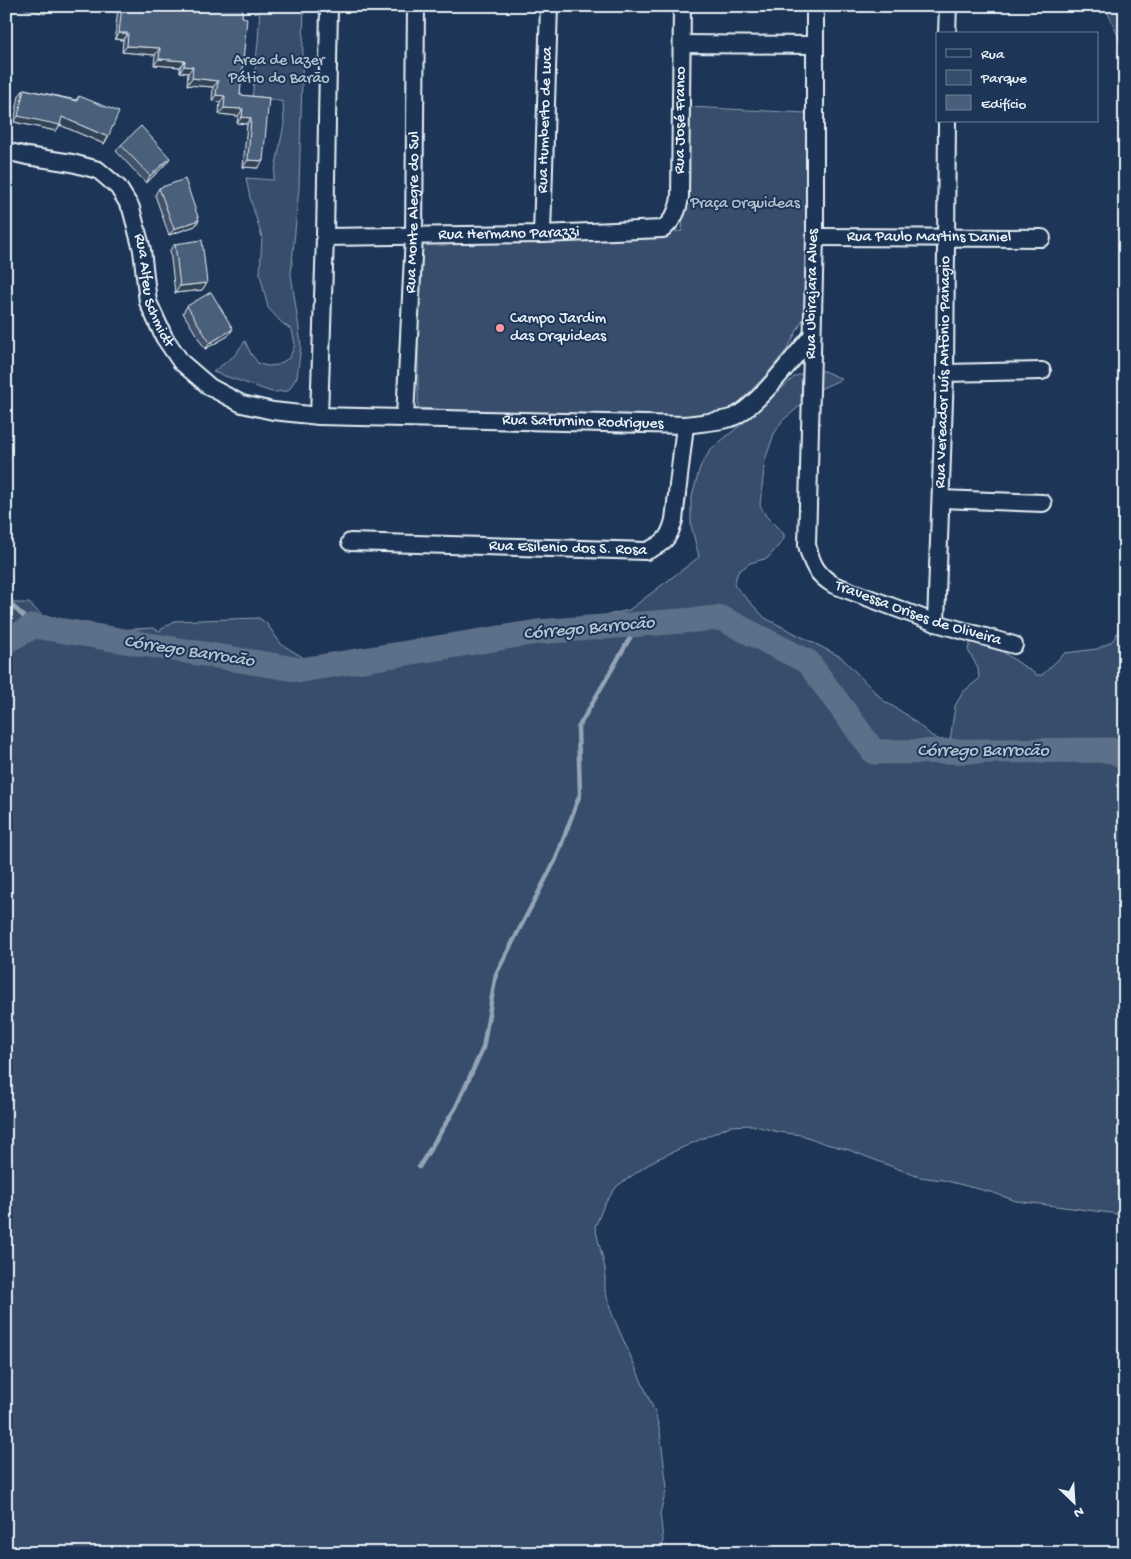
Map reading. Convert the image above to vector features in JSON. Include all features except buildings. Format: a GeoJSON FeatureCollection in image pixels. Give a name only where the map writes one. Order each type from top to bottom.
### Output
{"type":"FeatureCollection","features":[{"type":"Feature","properties":{"kind":"street"},"geometry":{"type":"LineString","coordinates":[[319,416],[325,237],[329,6]]}},
{"type":"Feature","properties":{"kind":"street","name":"Rua Monte Alegre do Sul"},"geometry":{"type":"LineString","coordinates":[[405,417],[414,236],[416,6]]}},
{"type":"Feature","properties":{"kind":"street","name":"Rua Humberto de Luca"},"geometry":{"type":"LineString","coordinates":[[542,234],[549,6]]}},
{"type":"Feature","properties":{"kind":"street","name":"Rua José Franco"},"geometry":{"type":"LineString","coordinates":[[663,229],[672,221],[678,210],[680,197],[682,6]]}},
{"type":"Feature","properties":{"kind":"street","name":"Rua Ubirajara Alves"},"geometry":{"type":"LineString","coordinates":[[814,6],[815,237],[807,545],[815,569],[823,578]]}},
{"type":"Feature","properties":{"kind":"street"},"geometry":{"type":"LineString","coordinates":[[947,32],[948,6]]}},
{"type":"Feature","properties":{"kind":"street"},"geometry":{"type":"LineString","coordinates":[[682,44],[814,45]]}},
{"type":"Feature","properties":{"kind":"street","name":"Rua Vereador Luís Antônio Panagio"},"geometry":{"type":"LineString","coordinates":[[936,623],[945,373],[947,122]]}},
{"type":"Feature","properties":{"kind":"street","name":"Rua Alfeu Schmidt"},"geometry":{"type":"LineString","coordinates":[[6,151],[72,163],[98,170],[118,187],[131,208],[142,250],[148,302],[164,337],[181,362],[210,387],[242,404],[272,411],[319,416]]}},
{"type":"Feature","properties":{"kind":"street","name":"Rua Hermano Parazzi"},"geometry":{"type":"LineString","coordinates":[[325,237],[542,234],[663,229]]}},
{"type":"Feature","properties":{"kind":"street","name":"Rua Paulo Martins Daniel"},"geometry":{"type":"LineString","coordinates":[[815,237],[1042,238]]}},
{"type":"Feature","properties":{"kind":"street","name":"Rua Saturnino Rodrigues"},"geometry":{"type":"LineString","coordinates":[[319,416],[685,425],[731,417],[745,409],[759,398],[812,336]]}},
{"type":"Feature","properties":{"kind":"street"},"geometry":{"type":"LineString","coordinates":[[945,373],[1042,371]]}},
{"type":"Feature","properties":{"kind":"street","name":"Rua Esilenio dos S. Rosa"},"geometry":{"type":"LineString","coordinates":[[350,542],[647,551],[661,544],[671,532],[685,425]]}},
{"type":"Feature","properties":{"kind":"street"},"geometry":{"type":"LineString","coordinates":[[941,499],[1043,503]]}},
{"type":"Feature","properties":{"kind":"street","name":"Travessa Orises de Oliveira"},"geometry":{"type":"LineString","coordinates":[[823,578],[834,585],[936,623],[1014,646]]}},
{"type":"Feature","properties":{"kind":"green space","name":"Area de lazer Pátio do Barão"},"geometry":{"type":"Polygon","coordinates":[[[260,6],[304,6],[299,188],[291,274],[301,346],[297,377],[288,391],[272,392],[213,372],[235,355],[245,341],[251,354],[259,364],[268,366],[278,365],[290,357],[295,344],[292,330],[282,323],[268,308],[260,274],[262,237],[246,178],[273,180],[284,124],[283,102],[270,99],[252,100],[260,6]]]}},
{"type":"Feature","properties":{"kind":"green space"},"geometry":{"type":"Polygon","coordinates":[[[1105,6],[1125,6],[1125,52],[1105,6]]]}},
{"type":"Feature","properties":{"kind":"green space","name":"Praça Orquideas"},"geometry":{"type":"Polygon","coordinates":[[[689,107],[806,113],[807,292],[803,319],[788,348],[767,374],[730,412],[676,425],[418,408],[418,240],[682,231],[689,107]]]}},
{"type":"Feature","properties":{"kind":"green space"},"geometry":{"type":"Polygon","coordinates":[[[809,370],[824,371],[842,379],[820,389],[782,421],[774,434],[765,460],[760,505],[766,516],[784,534],[784,539],[768,558],[750,563],[738,572],[734,585],[765,618],[841,657],[884,701],[907,715],[932,736],[944,742],[950,741],[955,706],[963,692],[979,679],[978,668],[968,650],[970,643],[978,641],[991,644],[1037,675],[1042,675],[1065,653],[1097,649],[1111,642],[1116,636],[1125,611],[1125,1216],[1016,1201],[994,1193],[943,1180],[919,1177],[849,1150],[802,1135],[778,1132],[752,1125],[730,1126],[655,1160],[617,1186],[604,1205],[595,1227],[605,1268],[605,1290],[612,1314],[655,1412],[660,1432],[667,1488],[660,1513],[663,1539],[662,1553],[6,1553],[6,593],[15,603],[29,603],[61,633],[153,628],[159,631],[174,621],[259,618],[267,624],[281,644],[304,658],[367,669],[393,667],[430,655],[465,653],[493,648],[577,622],[629,610],[699,557],[691,525],[691,500],[700,467],[711,449],[759,410],[794,377],[809,370]]]}},
{"type":"Feature","properties":{"kind":"waterway"},"geometry":{"type":"LineString","coordinates":[[6,600],[34,626]]}},
{"type":"Feature","properties":{"kind":"waterway","name":"Córrego Barrocão"},"geometry":{"type":"LineString","coordinates":[[6,641],[34,626],[301,670],[537,632],[721,618],[808,662],[874,752],[1111,750],[1125,757]]}},
{"type":"Feature","properties":{"kind":"waterway"},"geometry":{"type":"LineString","coordinates":[[419,1167],[456,1107],[483,1048],[496,974],[556,859],[580,794],[578,728],[638,624]]}},
{"type":"Feature","properties":{"kind":"place","name":"Campo Jardim das Orquideas"},"geometry":{"type":"Point","coordinates":[500,328]}}]}
